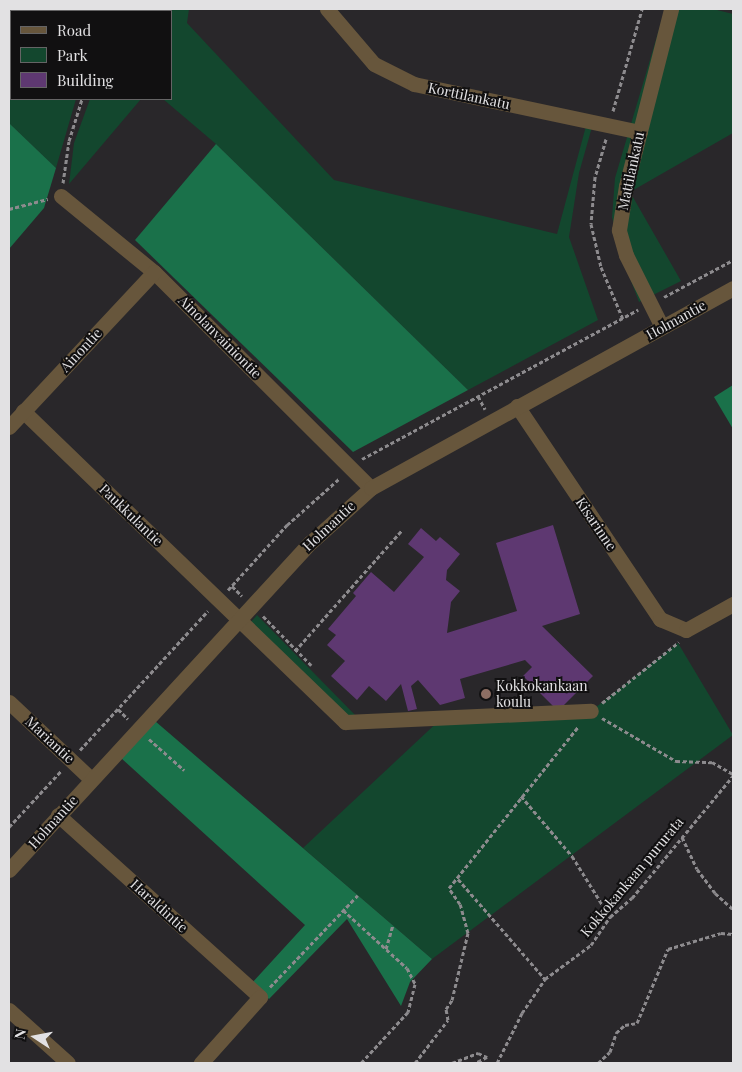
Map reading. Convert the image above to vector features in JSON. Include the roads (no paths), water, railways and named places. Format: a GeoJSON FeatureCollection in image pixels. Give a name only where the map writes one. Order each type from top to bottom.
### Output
{"type":"FeatureCollection","features":[{"type":"Feature","properties":{"kind":"street","name":"Korttilankatu"},"geometry":{"type":"LineString","coordinates":[[326,9],[374,64],[414,84],[640,132]]}},
{"type":"Feature","properties":{"kind":"street","name":"Mattilankatu"},"geometry":{"type":"LineString","coordinates":[[662,327],[626,255],[619,230],[626,186],[671,9]]}},
{"type":"Feature","properties":{"kind":"street","name":"Ainolanvainiontie"},"geometry":{"type":"LineString","coordinates":[[61,196],[154,272],[371,488]]}},
{"type":"Feature","properties":{"kind":"street","name":"Ainontie"},"geometry":{"type":"LineString","coordinates":[[9,427],[154,272]]}},
{"type":"Feature","properties":{"kind":"street","name":"Holmantie"},"geometry":{"type":"LineString","coordinates":[[9,870],[251,605],[311,542],[371,488],[733,288]]}},
{"type":"Feature","properties":{"kind":"street","name":"Kisarinne"},"geometry":{"type":"LineString","coordinates":[[517,406],[660,619],[686,630],[733,604]]}},
{"type":"Feature","properties":{"kind":"street","name":"Paukkulantie"},"geometry":{"type":"LineString","coordinates":[[23,411],[239,618],[283,665],[345,722],[591,711]]}},
{"type":"Feature","properties":{"kind":"street","name":"Mariantie"},"geometry":{"type":"LineString","coordinates":[[9,702],[92,779]]}},
{"type":"Feature","properties":{"kind":"street","name":"Haraldintie"},"geometry":{"type":"LineString","coordinates":[[58,816],[260,996],[201,1063]]}},
{"type":"Feature","properties":{"kind":"street"},"geometry":{"type":"LineString","coordinates":[[9,1010],[68,1063]]}},
{"type":"Feature","properties":{"kind":"place","name":"Kokkokankaan koulu"},"geometry":{"type":"Point","coordinates":[486,694]}}]}
